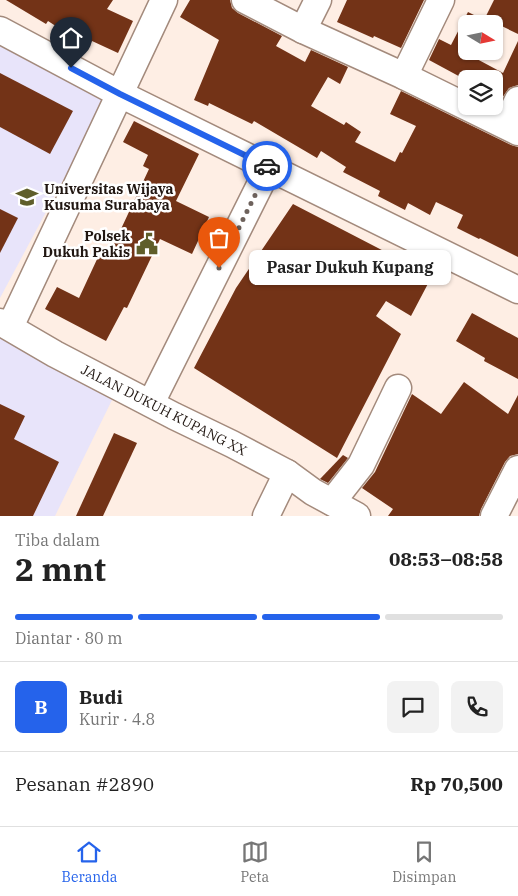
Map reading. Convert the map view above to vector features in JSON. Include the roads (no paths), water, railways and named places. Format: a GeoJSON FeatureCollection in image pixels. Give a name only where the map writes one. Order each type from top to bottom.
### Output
{"type":"FeatureCollection","features":[{"type":"Feature","properties":{"kind":"street"},"geometry":{"type":"LineString","coordinates":[[5,325],[120,94],[164,0]]}},
{"type":"Feature","properties":{"kind":"street"},"geometry":{"type":"LineString","coordinates":[[245,0],[303,30],[404,76],[512,129],[518,100]]}},
{"type":"Feature","properties":{"kind":"street"},"geometry":{"type":"LineString","coordinates":[[303,30],[318,0]]}},
{"type":"Feature","properties":{"kind":"street"},"geometry":{"type":"LineString","coordinates":[[404,76],[441,0]]}},
{"type":"Feature","properties":{"kind":"street"},"geometry":{"type":"LineString","coordinates":[[0,30],[120,94],[518,290]]}},
{"type":"Feature","properties":{"kind":"street"},"geometry":{"type":"LineString","coordinates":[[151,403],[269,167]]}},
{"type":"Feature","properties":{"kind":"street","name":"JALAN DUKUH KUPANG XX"},"geometry":{"type":"LineString","coordinates":[[5,325],[55,354],[232,444],[357,516]]}},
{"type":"Feature","properties":{"kind":"street"},"geometry":{"type":"LineString","coordinates":[[332,502],[361,465],[398,388]]}},
{"type":"Feature","properties":{"kind":"street"},"geometry":{"type":"LineString","coordinates":[[266,516],[287,474]]}},
{"type":"Feature","properties":{"kind":"street"},"geometry":{"type":"LineString","coordinates":[[494,516],[515,483]]}},
{"type":"Feature","properties":{"kind":"place","name":"Universitas Wijaya Kusuma Surabaya"},"geometry":{"type":"Point","coordinates":[27,197]}},
{"type":"Feature","properties":{"kind":"place","name":"Polsek Dukuh Pakis"},"geometry":{"type":"Point","coordinates":[147,244]}},
{"type":"Feature","properties":{"kind":"place","name":"Pasar Dukuh Kupang"},"geometry":{"type":"Point","coordinates":[219,268]}}]}
